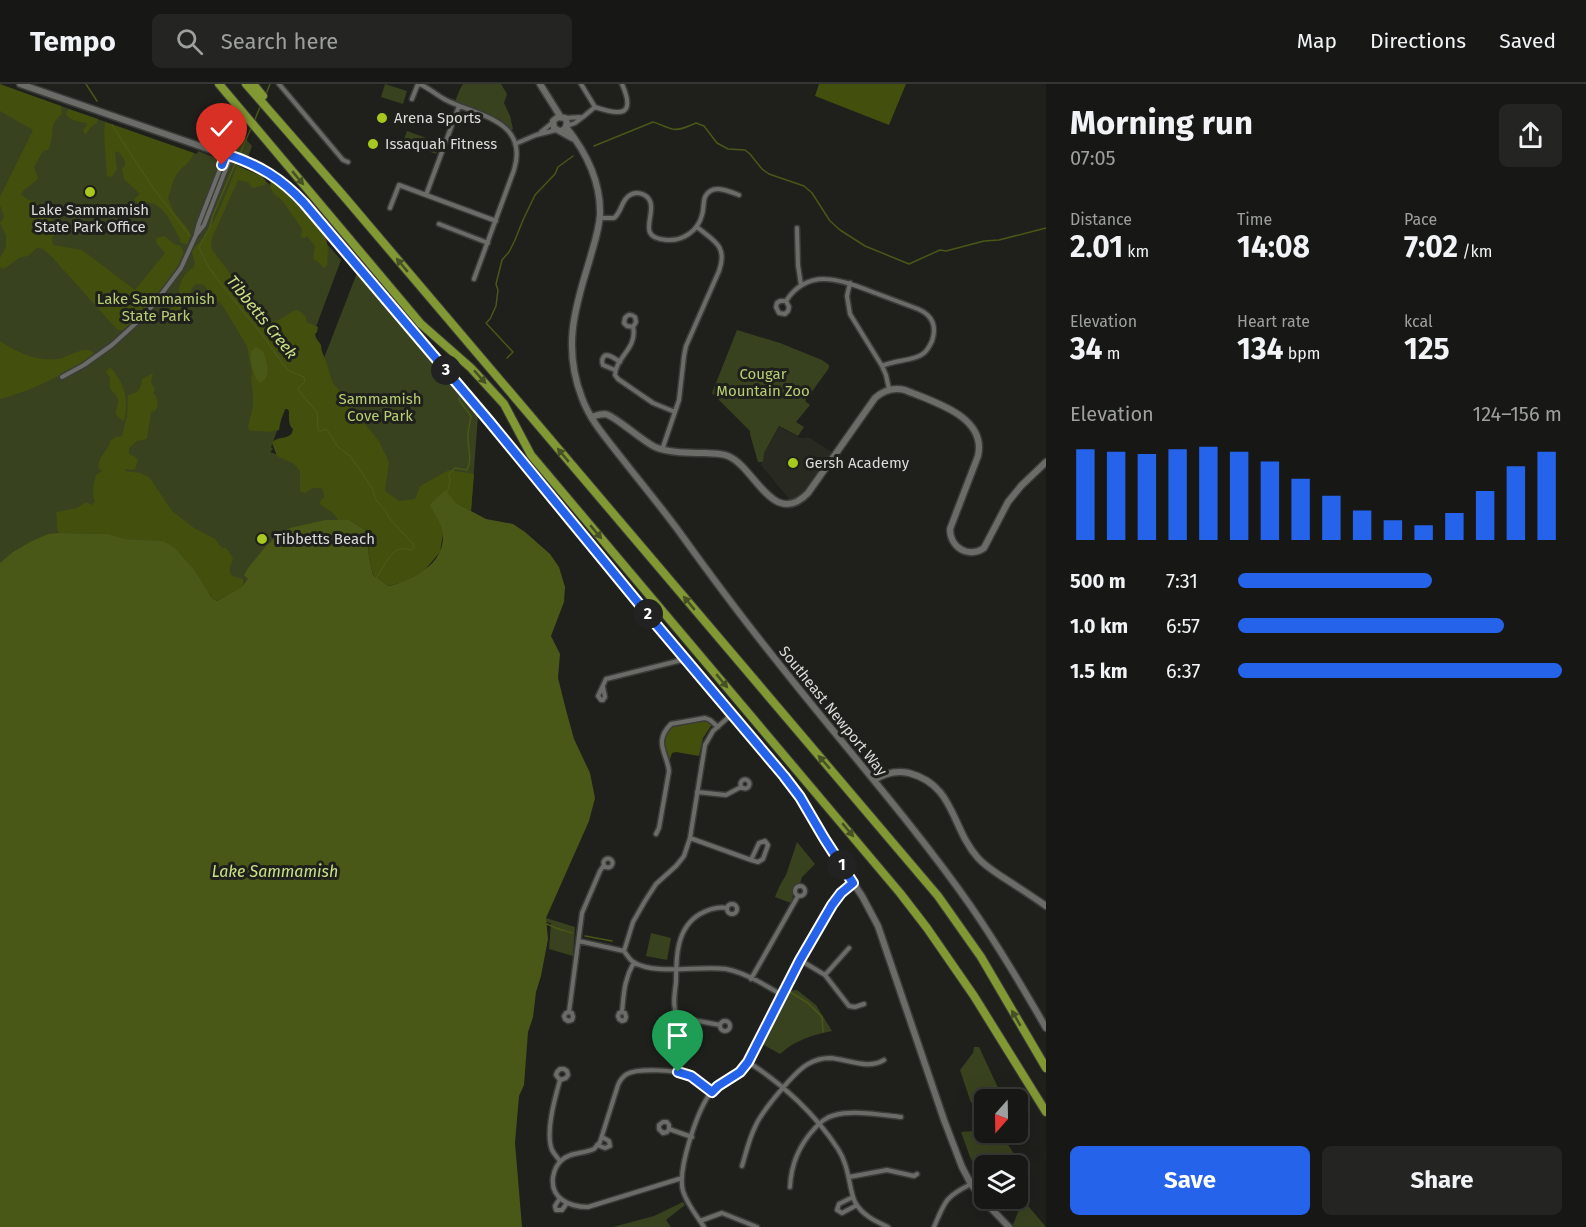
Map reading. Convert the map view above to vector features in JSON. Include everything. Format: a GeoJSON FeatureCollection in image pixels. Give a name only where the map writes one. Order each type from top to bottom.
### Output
{"type":"FeatureCollection","features":[{"type":"Feature","properties":{"kind":"highway"},"geometry":{"type":"LineString","coordinates":[[214,84],[251,122]]}},
{"type":"Feature","properties":{"kind":"highway"},"geometry":{"type":"LineString","coordinates":[[219,84],[421,324],[471,368],[504,404],[531,455],[900,893],[975,996],[1046,1112]]}},
{"type":"Feature","properties":{"kind":"highway"},"geometry":{"type":"LineString","coordinates":[[246,84],[264,101],[313,162],[938,896],[981,957],[1046,1068]]}},
{"type":"Feature","properties":{"kind":"highway"},"geometry":{"type":"LineString","coordinates":[[254,84],[264,101]]}},
{"type":"Feature","properties":{"kind":"street"},"geometry":{"type":"LineString","coordinates":[[20,84],[243,160],[278,178],[304,203],[489,421],[793,788],[871,910],[962,1167],[971,1184],[1009,1227]]}},
{"type":"Feature","properties":{"kind":"street"},"geometry":{"type":"LineString","coordinates":[[279,84],[343,160],[348,162]]}},
{"type":"Feature","properties":{"kind":"street"},"geometry":{"type":"LineString","coordinates":[[412,99],[419,84],[459,106],[496,120],[504,127],[515,144],[516,166],[474,279]]}},
{"type":"Feature","properties":{"kind":"street"},"geometry":{"type":"LineString","coordinates":[[540,84],[560,124]]}},
{"type":"Feature","properties":{"kind":"street"},"geometry":{"type":"LineString","coordinates":[[581,84],[595,107],[617,114],[623,112],[627,107],[628,101],[622,84]]}},
{"type":"Feature","properties":{"kind":"street"},"geometry":{"type":"LineString","coordinates":[[426,195],[459,106]]}},
{"type":"Feature","properties":{"kind":"street"},"geometry":{"type":"LineString","coordinates":[[515,144],[560,124],[575,123],[595,107]]}},
{"type":"Feature","properties":{"kind":"street"},"geometry":{"type":"LineString","coordinates":[[536,135],[560,124]]}},
{"type":"Feature","properties":{"kind":"street","name":"Southeast Newport Way"},"geometry":{"type":"LineString","coordinates":[[560,124],[577,143],[591,168],[597,185],[600,218],[575,310],[572,335],[574,372],[582,399],[591,417],[779,665],[874,780],[969,904],[1004,955],[1046,1028]]}},
{"type":"Feature","properties":{"kind":"street"},"geometry":{"type":"LineString","coordinates":[[62,377],[101,354],[130,330],[145,315],[181,268],[196,235],[204,225],[231,156]]}},
{"type":"Feature","properties":{"kind":"street"},"geometry":{"type":"LineString","coordinates":[[390,208],[399,185],[496,221]]}},
{"type":"Feature","properties":{"kind":"street"},"geometry":{"type":"LineString","coordinates":[[600,218],[614,218],[620,212],[628,196],[639,194],[646,196],[650,201],[651,213],[648,226],[654,236],[663,240],[678,239],[697,227],[704,201],[711,191],[719,189],[739,195]]}},
{"type":"Feature","properties":{"kind":"street"},"geometry":{"type":"LineString","coordinates":[[439,225],[488,243]]}},
{"type":"Feature","properties":{"kind":"street"},"geometry":{"type":"LineString","coordinates":[[662,450],[681,391],[686,346],[723,259],[718,244],[697,227]]}},
{"type":"Feature","properties":{"kind":"street"},"geometry":{"type":"LineString","coordinates":[[798,228],[801,285]]}},
{"type":"Feature","properties":{"kind":"street"},"geometry":{"type":"LineString","coordinates":[[786,301],[796,289],[810,281],[838,280],[918,309],[931,317],[935,331],[925,353],[882,366]]}},
{"type":"Feature","properties":{"kind":"street"},"geometry":{"type":"LineString","coordinates":[[850,283],[847,296],[850,314],[882,366],[889,389]]}},
{"type":"Feature","properties":{"kind":"street"},"geometry":{"type":"LineString","coordinates":[[633,327],[632,341],[615,370],[615,375],[648,400],[675,412]]}},
{"type":"Feature","properties":{"kind":"street"},"geometry":{"type":"LineString","coordinates":[[615,370],[603,365],[603,358],[609,355],[620,362]]}},
{"type":"Feature","properties":{"kind":"street"},"geometry":{"type":"LineString","coordinates":[[591,417],[602,414],[610,415],[639,438],[662,450],[728,456],[741,465],[759,488],[778,502],[789,504],[804,497],[879,394],[889,389],[900,388],[959,415],[970,424],[977,435],[979,451],[951,524],[950,533],[956,545],[974,553],[984,548],[1008,502],[1046,462]]}},
{"type":"Feature","properties":{"kind":"street"},"geometry":{"type":"LineString","coordinates":[[603,687],[606,679],[686,659]]}},
{"type":"Feature","properties":{"kind":"street"},"geometry":{"type":"LineString","coordinates":[[624,951],[638,911],[656,884],[681,861],[687,851],[705,745],[711,733],[732,714]]}},
{"type":"Feature","properties":{"kind":"street"},"geometry":{"type":"LineString","coordinates":[[656,834],[669,771],[662,745],[667,728],[670,724],[705,718],[718,726]]}},
{"type":"Feature","properties":{"kind":"street"},"geometry":{"type":"LineString","coordinates":[[874,780],[897,771],[920,776],[932,783],[947,800],[968,844],[980,861],[1046,906]]}},
{"type":"Feature","properties":{"kind":"street"},"geometry":{"type":"LineString","coordinates":[[697,792],[726,795],[741,787]]}},
{"type":"Feature","properties":{"kind":"street"},"geometry":{"type":"LineString","coordinates":[[690,838],[751,860],[758,862],[763,859],[768,845],[765,841],[759,843],[751,860]]}},
{"type":"Feature","properties":{"kind":"street"},"geometry":{"type":"LineString","coordinates":[[569,1012],[580,921],[584,905],[604,865]]}},
{"type":"Feature","properties":{"kind":"street"},"geometry":{"type":"LineString","coordinates":[[704,1227],[684,1194],[682,1178],[683,1164],[701,1108],[718,1086],[740,1072],[748,1062],[800,960],[832,905],[853,883]]}},
{"type":"Feature","properties":{"kind":"street"},"geometry":{"type":"LineString","coordinates":[[752,979],[798,896]]}},
{"type":"Feature","properties":{"kind":"street"},"geometry":{"type":"LineString","coordinates":[[720,1025],[677,1015],[675,1010],[676,969],[679,942],[684,930],[696,917],[710,909],[727,908]]}},
{"type":"Feature","properties":{"kind":"street"},"geometry":{"type":"LineString","coordinates":[[579,941],[624,951],[631,960],[647,967],[725,969],[782,994]]}},
{"type":"Feature","properties":{"kind":"street"},"geometry":{"type":"LineString","coordinates":[[825,975],[849,948]]}},
{"type":"Feature","properties":{"kind":"street"},"geometry":{"type":"LineString","coordinates":[[800,960],[825,975],[847,1004],[855,1006],[864,1004]]}},
{"type":"Feature","properties":{"kind":"street"},"geometry":{"type":"LineString","coordinates":[[622,1012],[626,978],[634,962]]}},
{"type":"Feature","properties":{"kind":"street"},"geometry":{"type":"LineString","coordinates":[[742,1166],[755,1126],[766,1109],[802,1068],[813,1061],[826,1058],[873,1064],[884,1060]]}},
{"type":"Feature","properties":{"kind":"street"},"geometry":{"type":"LineString","coordinates":[[748,1062],[783,1089],[820,1123],[845,1163],[857,1205],[875,1221],[888,1227]]}},
{"type":"Feature","properties":{"kind":"street"},"geometry":{"type":"LineString","coordinates":[[682,1178],[594,1206],[581,1207],[563,1201],[555,1192],[553,1181],[560,1161],[594,1149],[597,1145],[602,1137],[618,1085],[627,1074],[669,1070],[691,1076],[712,1092]]}},
{"type":"Feature","properties":{"kind":"street"},"geometry":{"type":"LineString","coordinates":[[560,1080],[554,1103],[550,1140],[552,1152],[560,1161]]}},
{"type":"Feature","properties":{"kind":"street"},"geometry":{"type":"LineString","coordinates":[[790,1187],[795,1157],[804,1141],[820,1123],[830,1116],[843,1113],[901,1117]]}},
{"type":"Feature","properties":{"kind":"street"},"geometry":{"type":"LineString","coordinates":[[669,1129],[692,1137]]}},
{"type":"Feature","properties":{"kind":"street"},"geometry":{"type":"LineString","coordinates":[[597,1145],[605,1148],[610,1146],[609,1141],[602,1137]]}},
{"type":"Feature","properties":{"kind":"street"},"geometry":{"type":"LineString","coordinates":[[849,1178],[881,1170],[914,1176],[917,1174]]}},
{"type":"Feature","properties":{"kind":"street"},"geometry":{"type":"LineString","coordinates":[[934,1227],[950,1196],[971,1184]]}},
{"type":"Feature","properties":{"kind":"street"},"geometry":{"type":"LineString","coordinates":[[853,1197],[839,1204],[837,1210],[842,1213],[857,1205]]}},
{"type":"Feature","properties":{"kind":"street"},"geometry":{"type":"LineString","coordinates":[[563,1201],[562,1210],[556,1210],[555,1206],[563,1201]]}},
{"type":"Feature","properties":{"kind":"street"},"geometry":{"type":"LineString","coordinates":[[700,1221],[722,1213],[757,1227]]}},
{"type":"Feature","properties":{"kind":"shaded area"},"geometry":{"type":"Polygon","coordinates":[[[0,84],[61,106],[62,114],[54,123],[51,144],[48,150],[43,151],[34,167],[38,178],[21,194],[38,203],[43,212],[61,228],[59,233],[52,237],[53,245],[82,250],[135,290],[165,253],[157,244],[156,238],[165,236],[174,244],[181,246],[184,254],[179,265],[149,304],[123,330],[118,330],[112,324],[43,249],[37,248],[28,256],[19,258],[7,267],[2,269],[0,267],[0,258],[6,247],[6,236],[0,223],[4,217],[0,197],[33,130],[0,111],[0,84]]]}},
{"type":"Feature","properties":{"kind":"shaded area"},"geometry":{"type":"Polygon","coordinates":[[[819,84],[906,84],[889,125],[815,96],[819,84]]]}},
{"type":"Feature","properties":{"kind":"shaded area"},"geometry":{"type":"Polygon","coordinates":[[[68,109],[98,119],[97,123],[86,134],[83,130],[87,123],[70,118],[66,114],[68,109]]]}},
{"type":"Feature","properties":{"kind":"shaded area"},"geometry":{"type":"Polygon","coordinates":[[[105,122],[194,153],[176,175],[168,198],[175,213],[190,232],[187,244],[180,242],[169,218],[159,207],[146,202],[137,203],[134,199],[140,194],[124,179],[122,169],[125,161],[118,151],[115,153],[117,169],[112,177],[107,176],[105,122]]]}},
{"type":"Feature","properties":{"kind":"shaded area"},"geometry":{"type":"Polygon","coordinates":[[[237,166],[262,176],[266,181],[265,185],[252,188],[248,182],[238,180],[212,238],[213,251],[261,314],[263,324],[279,320],[298,310],[306,317],[306,322],[318,327],[316,338],[321,345],[332,381],[338,389],[351,397],[353,418],[365,424],[379,441],[389,462],[385,491],[399,501],[415,499],[420,486],[449,470],[474,474],[471,511],[456,503],[443,534],[440,552],[424,571],[406,581],[389,586],[373,575],[367,531],[350,520],[338,520],[333,513],[320,504],[324,497],[323,489],[314,488],[306,493],[300,491],[300,471],[294,464],[277,456],[272,443],[292,433],[287,409],[281,419],[279,430],[268,432],[249,430],[253,394],[247,346],[222,305],[204,285],[196,284],[187,302],[173,317],[169,318],[167,315],[179,296],[183,278],[194,267],[195,262],[191,250],[213,223],[237,166]]]}},
{"type":"Feature","properties":{"kind":"shaded area"},"geometry":{"type":"Polygon","coordinates":[[[271,179],[280,183],[326,237],[327,265],[324,268],[313,259],[315,246],[307,236],[301,237],[302,229],[281,199],[274,194],[270,187],[271,179]]]}},
{"type":"Feature","properties":{"kind":"shaded area"},"geometry":{"type":"Polygon","coordinates":[[[0,341],[20,352],[41,359],[58,359],[83,350],[88,350],[96,356],[37,386],[0,399],[0,341]]]}},
{"type":"Feature","properties":{"kind":"shaded area"},"geometry":{"type":"Polygon","coordinates":[[[110,367],[122,386],[126,399],[124,421],[116,414],[118,400],[111,390],[110,378],[106,372],[110,367]]]}},
{"type":"Feature","properties":{"kind":"shaded area"},"geometry":{"type":"Polygon","coordinates":[[[153,373],[151,382],[158,406],[155,411],[151,412],[147,439],[137,441],[129,448],[129,454],[138,460],[135,469],[125,471],[149,477],[172,511],[194,528],[215,539],[222,548],[226,548],[233,558],[230,569],[232,576],[243,579],[243,587],[217,601],[212,598],[196,572],[163,541],[125,539],[108,534],[59,533],[58,530],[56,512],[77,508],[86,502],[92,505],[95,501],[94,481],[96,475],[102,471],[98,467],[100,459],[110,441],[122,436],[127,416],[128,395],[138,390],[142,379],[153,373]]]}},
{"type":"Feature","properties":{"kind":"shaded area","name":"Gersh Academy"},"geometry":{"type":"Polygon","coordinates":[[[779,427],[800,438],[810,438],[833,453],[805,492],[791,501],[760,464],[779,427]]]}},
{"type":"Feature","properties":{"kind":"shaded area"},"geometry":{"type":"Polygon","coordinates":[[[705,718],[713,723],[703,738],[699,756],[672,753],[668,765],[663,745],[669,726],[705,718]]]}},
{"type":"Feature","properties":{"kind":"green space"},"geometry":{"type":"Polygon","coordinates":[[[385,84],[407,91],[403,104],[381,97],[385,84]]]}},
{"type":"Feature","properties":{"kind":"green space"},"geometry":{"type":"Polygon","coordinates":[[[463,84],[501,84],[507,94],[504,103],[513,129],[508,132],[502,125],[454,104],[463,84]]]}},
{"type":"Feature","properties":{"kind":"green space","name":"Lake Sammamish State Park"},"geometry":{"type":"Polygon","coordinates":[[[0,86],[193,153],[197,154],[198,151],[224,159],[244,168],[243,171],[267,182],[294,206],[341,260],[270,452],[375,491],[270,589],[0,604],[0,86]]]}},
{"type":"Feature","properties":{"kind":"green space"},"geometry":{"type":"Polygon","coordinates":[[[215,104],[252,146],[248,157],[202,141],[215,104]]]}},
{"type":"Feature","properties":{"kind":"green space"},"geometry":{"type":"Polygon","coordinates":[[[407,131],[440,143],[436,154],[403,142],[407,131]]]}},
{"type":"Feature","properties":{"kind":"green space","name":"Sammamish Cove Park"},"geometry":{"type":"Polygon","coordinates":[[[357,273],[478,415],[471,511],[456,503],[430,505],[443,534],[367,531],[288,451],[357,273]]]}},
{"type":"Feature","properties":{"kind":"green space","name":"Cougar Mountain Zoo"},"geometry":{"type":"Polygon","coordinates":[[[737,330],[780,343],[829,365],[805,401],[810,405],[796,422],[804,427],[798,436],[779,426],[764,453],[763,462],[758,462],[750,431],[712,393],[737,330]]]}},
{"type":"Feature","properties":{"kind":"green space"},"geometry":{"type":"Polygon","coordinates":[[[797,842],[815,864],[802,877],[800,884],[795,886],[791,903],[775,897],[786,875],[797,842]]]}},
{"type":"Feature","properties":{"kind":"green space"},"geometry":{"type":"Polygon","coordinates":[[[546,918],[575,927],[573,956],[549,949],[551,923],[546,922],[546,918]]]}},
{"type":"Feature","properties":{"kind":"green space"},"geometry":{"type":"Polygon","coordinates":[[[651,933],[671,938],[667,960],[646,956],[651,933]]]}},
{"type":"Feature","properties":{"kind":"green space"},"geometry":{"type":"Polygon","coordinates":[[[797,990],[816,1005],[832,1031],[804,1039],[780,1054],[762,1044],[787,991],[797,990]]]}},
{"type":"Feature","properties":{"kind":"green space"},"geometry":{"type":"Polygon","coordinates":[[[974,1047],[979,1047],[999,1089],[974,1089],[974,1102],[971,1103],[960,1070],[973,1053],[974,1047]]]}},
{"type":"Feature","properties":{"kind":"green space"},"geometry":{"type":"Polygon","coordinates":[[[974,1131],[974,1143],[1007,1143],[1016,1155],[974,1155],[974,1165],[961,1132],[974,1131]]]}},
{"type":"Feature","properties":{"kind":"green space"},"geometry":{"type":"Polygon","coordinates":[[[683,1202],[685,1205],[666,1220],[671,1227],[613,1227],[654,1216],[683,1202]]]}},
{"type":"Feature","properties":{"kind":"green space"},"geometry":{"type":"Polygon","coordinates":[[[1028,1206],[1046,1227],[1012,1227],[1019,1209],[1028,1209],[1028,1206]]]}},
{"type":"Feature","properties":{"kind":"water"},"geometry":{"type":"Polygon","coordinates":[[[256,347],[263,351],[268,368],[267,376],[261,383],[256,379],[250,357],[256,347]]]}},
{"type":"Feature","properties":{"kind":"water","name":"Lake Sammamish"},"geometry":{"type":"Polygon","coordinates":[[[445,490],[456,503],[486,519],[513,524],[525,532],[550,554],[559,567],[565,587],[564,602],[551,636],[560,654],[558,678],[566,710],[574,739],[590,773],[595,798],[589,821],[546,918],[548,939],[528,1032],[524,1085],[519,1096],[515,1143],[522,1227],[0,1227],[0,563],[13,552],[48,534],[108,534],[125,539],[163,541],[175,548],[196,572],[212,598],[217,601],[242,587],[248,579],[244,575],[248,568],[278,535],[290,528],[325,520],[350,520],[367,531],[373,575],[389,586],[417,575],[438,555],[442,546],[443,531],[430,505],[445,490]]]}},
{"type":"Feature","properties":{"kind":"waterway"},"geometry":{"type":"LineString","coordinates":[[86,84],[97,101]]}},
{"type":"Feature","properties":{"kind":"waterway","name":"Tibbetts Creek"},"geometry":{"type":"LineString","coordinates":[[266,94],[270,84]]}},
{"type":"Feature","properties":{"kind":"waterway","name":"Tibbetts Creek"},"geometry":{"type":"LineString","coordinates":[[254,122],[260,107]]}},
{"type":"Feature","properties":{"kind":"waterway"},"geometry":{"type":"LineString","coordinates":[[594,146],[653,122],[675,129],[696,123],[704,126],[717,143],[728,149],[745,150],[769,174],[804,186],[812,193],[830,221],[840,230],[865,246],[909,264],[940,250],[946,251],[1046,228]]}},
{"type":"Feature","properties":{"kind":"waterway"},"geometry":{"type":"LineString","coordinates":[[112,125],[151,185],[190,236]]}},
{"type":"Feature","properties":{"kind":"waterway","name":"Tibbetts Creek"},"geometry":{"type":"LineString","coordinates":[[238,158],[252,126]]}},
{"type":"Feature","properties":{"kind":"waterway"},"geometry":{"type":"LineString","coordinates":[[507,358],[513,352],[486,323],[496,306],[498,290],[496,284],[502,260],[509,252],[535,195],[555,174],[558,167],[573,156]]}},
{"type":"Feature","properties":{"kind":"waterway","name":"Tibbetts Creek"},"geometry":{"type":"LineString","coordinates":[[236,162],[210,227],[199,247],[208,266],[283,364],[289,371],[304,377],[305,382],[298,390],[317,412],[318,430],[328,431],[338,447],[349,455],[372,488],[376,500],[413,544],[414,548],[411,550],[399,549],[394,552],[376,578]]}},
{"type":"Feature","properties":{"kind":"waterway"},"geometry":{"type":"LineString","coordinates":[[447,492],[450,483],[449,474],[455,468],[467,470],[470,456],[468,435],[471,416],[459,398]]}},
{"type":"Feature","properties":{"kind":"waterway"},"geometry":{"type":"LineString","coordinates":[[545,924],[572,933]]}},
{"type":"Feature","properties":{"kind":"waterway"},"geometry":{"type":"LineString","coordinates":[[585,936],[612,941]]}},
{"type":"Feature","properties":{"kind":"waterway"},"geometry":{"type":"LineString","coordinates":[[790,992],[808,1003],[822,1017],[823,1032]]}},
{"type":"Feature","properties":{"kind":"place","name":"Arena Sports"},"geometry":{"type":"Point","coordinates":[382,118]}},
{"type":"Feature","properties":{"kind":"place","name":"Issaquah Fitness"},"geometry":{"type":"Point","coordinates":[373,144]}},
{"type":"Feature","properties":{"kind":"place","name":"Lake Sammamish State Park Office"},"geometry":{"type":"Point","coordinates":[90,192]}},
{"type":"Feature","properties":{"kind":"place","name":"Gersh Academy"},"geometry":{"type":"Point","coordinates":[793,463]}},
{"type":"Feature","properties":{"kind":"place","name":"Tibbetts Beach"},"geometry":{"type":"Point","coordinates":[262,539]}},
{"type":"Feature","properties":{"kind":"route"},"geometry":{"type":"LineString","coordinates":[[222,165],[226,154],[252,164],[278,178],[304,203],[489,421],[784,776],[800,797],[853,883],[832,905],[800,960],[754,1053],[744,1068],[712,1092],[698,1080],[678,1072]]}}]}
